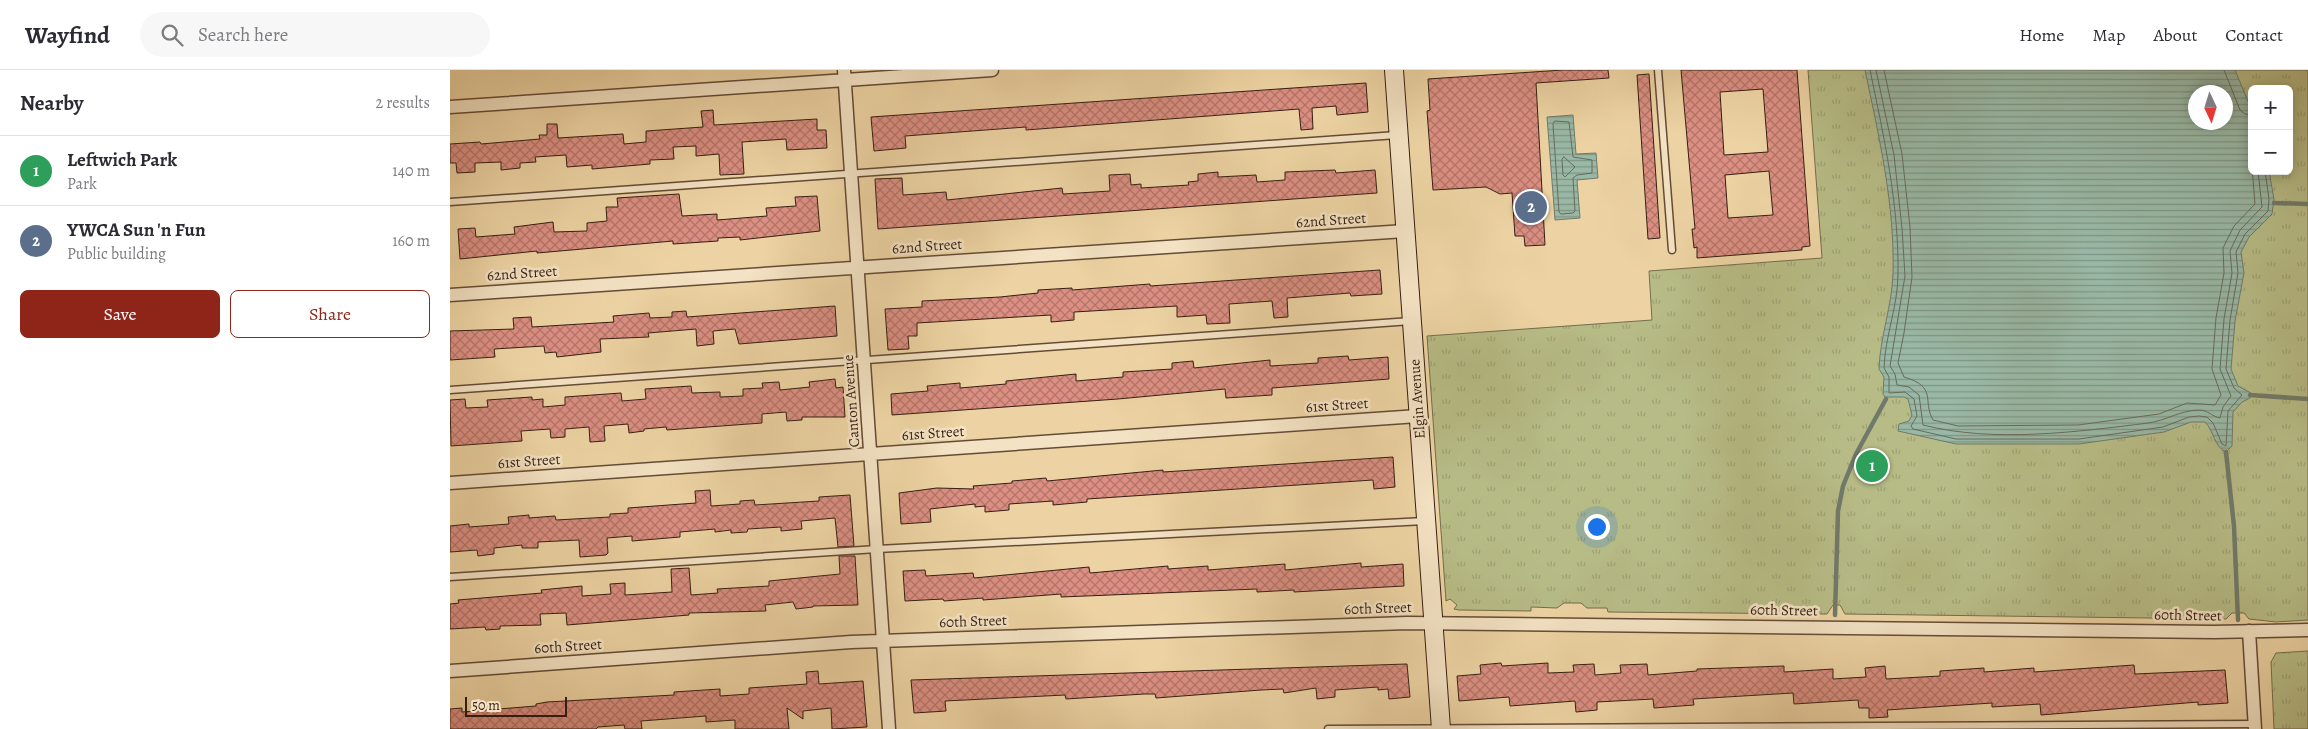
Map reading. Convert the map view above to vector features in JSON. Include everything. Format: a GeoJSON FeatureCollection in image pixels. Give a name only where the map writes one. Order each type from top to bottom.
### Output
{"type":"FeatureCollection","features":[{"type":"Feature","properties":{"kind":"street"},"geometry":{"type":"LineString","coordinates":[[450,107],[844,75],[992,70]]}},
{"type":"Feature","properties":{"kind":"street","name":"Elgin Avenue"},"geometry":{"type":"LineString","coordinates":[[1396,71],[1405,231],[1440,728]]}},
{"type":"Feature","properties":{"kind":"street","name":"Canton Avenue"},"geometry":{"type":"LineString","coordinates":[[844,75],[889,729]]}},
{"type":"Feature","properties":{"kind":"street","name":"62nd Street"},"geometry":{"type":"LineString","coordinates":[[450,295],[1405,231]]}},
{"type":"Feature","properties":{"kind":"street","name":"61st Street"},"geometry":{"type":"LineString","coordinates":[[450,483],[1418,416]]}},
{"type":"Feature","properties":{"kind":"street","name":"60th Street"},"geometry":{"type":"LineString","coordinates":[[450,671],[883,640],[1433,623],[2249,632],[2308,630]]}},
{"type":"Feature","properties":{"kind":"street"},"geometry":{"type":"LineString","coordinates":[[2249,632],[2255,727]]}},
{"type":"Feature","properties":{"kind":"lane"},"geometry":{"type":"LineString","coordinates":[[1658,70],[1672,250]]}},
{"type":"Feature","properties":{"kind":"lane"},"geometry":{"type":"LineString","coordinates":[[450,202],[1399,135]]}},
{"type":"Feature","properties":{"kind":"lane"},"geometry":{"type":"LineString","coordinates":[[450,390],[1412,321]]}},
{"type":"Feature","properties":{"kind":"lane"},"geometry":{"type":"LineString","coordinates":[[450,577],[877,549],[1426,521]]}},
{"type":"Feature","properties":{"kind":"lane"},"geometry":{"type":"LineString","coordinates":[[1328,729],[2255,727]]}},
{"type":"Feature","properties":{"kind":"green space"},"geometry":{"type":"Polygon","coordinates":[[[1808,70],[2308,70],[2308,620],[2276,622],[2249,619],[2244,613],[2232,613],[2226,619],[1845,614],[1840,605],[1833,605],[1827,614],[1608,612],[1607,608],[1587,608],[1581,603],[1564,603],[1557,608],[1531,607],[1531,611],[1454,609],[1457,605],[1450,599],[1446,601],[1427,336],[1652,320],[1649,271],[1822,258],[1808,70]]]}},
{"type":"Feature","properties":{"kind":"green space"},"geometry":{"type":"Polygon","coordinates":[[[2308,651],[2308,729],[2274,729],[2271,662],[2276,653],[2308,651]]]}},
{"type":"Feature","properties":{"kind":"water"},"geometry":{"type":"Polygon","coordinates":[[[1865,70],[2235,70],[2248,101],[2248,175],[2270,175],[2274,199],[2272,214],[2249,237],[2241,252],[2244,273],[2235,321],[2231,369],[2238,386],[2251,393],[2250,398],[2242,402],[2233,412],[2232,446],[2226,452],[2222,450],[2205,422],[2191,422],[2164,432],[2079,444],[1956,444],[1898,431],[1899,424],[1909,421],[1912,415],[1908,399],[1904,397],[1885,397],[1883,394],[1884,377],[1879,369],[1881,345],[1891,298],[1893,274],[1889,197],[1881,146],[1865,70]]]}},
{"type":"Feature","properties":{"kind":"water"},"geometry":{"type":"Polygon","coordinates":[[[1573,115],[1576,154],[1596,153],[1598,178],[1577,180],[1580,218],[1555,220],[1547,117],[1573,115]]]}},
{"type":"Feature","properties":{"kind":"building"},"geometry":{"type":"Polygon","coordinates":[[[1563,70],[1608,70],[1609,78],[1536,83],[1545,245],[1525,246],[1524,236],[1515,236],[1512,193],[1500,194],[1486,187],[1433,190],[1427,111],[1430,110],[1428,79],[1563,70]]]}},
{"type":"Feature","properties":{"kind":"building"},"geometry":{"type":"Polygon","coordinates":[[[1681,70],[1797,70],[1810,246],[1802,247],[1802,250],[1697,258],[1697,247],[1694,248],[1692,229],[1695,229],[1681,70]],[[1763,89],[1720,92],[1724,155],[1768,152],[1763,89]],[[1769,171],[1725,175],[1728,218],[1773,215],[1769,171]]]}},
{"type":"Feature","properties":{"kind":"building"},"geometry":{"type":"Polygon","coordinates":[[[1649,74],[1660,238],[1648,239],[1637,75],[1649,74]]]}},
{"type":"Feature","properties":{"kind":"building"},"geometry":{"type":"Polygon","coordinates":[[[1366,83],[1368,112],[1337,115],[1336,106],[1312,108],[1313,129],[1301,130],[1299,109],[1026,130],[1026,127],[905,136],[906,148],[874,151],[871,117],[1366,83]]]}},
{"type":"Feature","properties":{"kind":"building"},"geometry":{"type":"Polygon","coordinates":[[[713,110],[714,125],[817,119],[817,130],[826,130],[827,148],[787,150],[786,139],[742,142],[744,174],[720,175],[719,154],[696,156],[696,146],[673,147],[674,159],[650,160],[650,164],[592,169],[592,165],[567,167],[566,155],[535,157],[536,162],[520,163],[520,168],[501,170],[501,162],[475,163],[475,172],[457,173],[456,163],[450,163],[450,144],[480,142],[481,144],[540,139],[539,135],[547,135],[547,124],[557,124],[558,138],[623,134],[624,144],[646,142],[646,131],[703,127],[701,111],[713,110]]]}},
{"type":"Feature","properties":{"kind":"building"},"geometry":{"type":"Polygon","coordinates":[[[1335,170],[1336,173],[1375,170],[1377,193],[878,229],[875,179],[902,178],[903,195],[946,192],[947,200],[1062,188],[1063,194],[1110,191],[1109,175],[1130,174],[1131,185],[1141,184],[1141,188],[1189,185],[1188,182],[1198,181],[1198,174],[1218,172],[1218,177],[1256,175],[1257,182],[1285,180],[1285,172],[1335,170]]]}},
{"type":"Feature","properties":{"kind":"building"},"geometry":{"type":"Polygon","coordinates":[[[679,194],[682,216],[717,214],[717,220],[767,216],[766,208],[796,206],[795,197],[817,196],[820,231],[740,240],[740,237],[718,238],[718,241],[673,244],[673,241],[460,259],[458,229],[475,228],[476,237],[515,234],[514,227],[553,222],[554,232],[587,231],[587,223],[607,221],[606,207],[618,207],[617,198],[679,194]]]}},
{"type":"Feature","properties":{"kind":"building"},"geometry":{"type":"Polygon","coordinates":[[[1380,270],[1382,294],[1351,296],[1350,293],[1287,298],[1288,317],[1274,318],[1272,301],[1229,304],[1230,323],[1207,324],[1206,315],[1177,317],[1177,306],[1074,312],[1074,320],[1051,322],[1051,315],[917,323],[917,336],[908,336],[909,349],[888,350],[885,309],[922,307],[922,301],[1000,297],[1038,293],[1038,290],[1072,288],[1072,290],[1150,284],[1150,286],[1380,270]]]}},
{"type":"Feature","properties":{"kind":"building"},"geometry":{"type":"Polygon","coordinates":[[[835,306],[837,336],[739,344],[735,329],[713,331],[714,344],[697,346],[696,329],[648,333],[649,337],[600,339],[601,352],[557,357],[556,352],[545,353],[544,346],[494,349],[495,357],[450,360],[450,331],[514,329],[513,318],[531,317],[532,327],[614,322],[613,316],[649,313],[650,318],[672,317],[672,312],[686,311],[687,317],[835,306]]]}},
{"type":"Feature","properties":{"kind":"building"},"geometry":{"type":"Polygon","coordinates":[[[1348,356],[1349,360],[1388,357],[1389,379],[1272,388],[1272,395],[1226,398],[1225,389],[1118,399],[892,415],[891,394],[928,391],[927,386],[960,383],[960,388],[1006,384],[1006,381],[1076,374],[1076,381],[1123,377],[1123,372],[1172,369],[1172,363],[1193,361],[1194,368],[1270,360],[1270,366],[1318,363],[1318,358],[1348,356]]]}},
{"type":"Feature","properties":{"kind":"building"},"geometry":{"type":"Polygon","coordinates":[[[835,379],[836,388],[843,387],[845,417],[802,417],[802,420],[787,421],[786,412],[762,414],[762,423],[667,430],[666,427],[644,429],[644,431],[629,433],[628,424],[604,426],[605,441],[590,442],[589,427],[565,429],[565,437],[551,438],[550,429],[521,431],[522,441],[451,446],[450,400],[465,399],[466,408],[488,407],[487,400],[532,397],[532,400],[543,399],[543,407],[565,405],[565,397],[621,393],[622,401],[646,399],[645,389],[691,386],[692,393],[720,392],[720,397],[743,396],[743,389],[763,388],[762,383],[779,382],[780,390],[810,387],[809,382],[835,379]]]}},
{"type":"Feature","properties":{"kind":"building"},"geometry":{"type":"Polygon","coordinates":[[[1393,457],[1395,487],[1374,489],[1373,480],[1087,499],[1087,502],[1053,505],[1053,501],[1009,504],[1009,510],[985,512],[985,506],[975,507],[975,504],[930,509],[931,522],[901,524],[899,493],[937,488],[974,489],[973,486],[1046,478],[1047,481],[1163,470],[1163,472],[1393,457]]]}},
{"type":"Feature","properties":{"kind":"building"},"geometry":{"type":"Polygon","coordinates":[[[710,490],[711,506],[740,504],[740,501],[754,500],[755,505],[819,501],[819,497],[850,495],[854,546],[838,547],[835,518],[801,521],[802,529],[781,531],[781,527],[748,529],[747,532],[731,533],[731,530],[715,532],[715,529],[680,532],[680,537],[632,541],[632,536],[607,538],[608,553],[606,555],[580,557],[579,540],[538,542],[538,548],[522,548],[522,545],[494,548],[494,554],[478,556],[477,550],[450,552],[450,526],[469,524],[469,527],[509,524],[508,517],[529,515],[529,518],[555,516],[556,520],[610,517],[610,514],[628,513],[628,508],[696,503],[695,491],[710,490]]]}},
{"type":"Feature","properties":{"kind":"building"},"geometry":{"type":"Polygon","coordinates":[[[839,556],[855,556],[858,605],[813,606],[796,609],[793,602],[765,605],[766,611],[689,613],[689,615],[567,625],[566,613],[540,614],[541,625],[500,626],[500,629],[486,630],[485,627],[450,629],[450,604],[459,603],[458,600],[542,593],[541,590],[582,586],[582,596],[611,594],[610,584],[625,583],[625,595],[672,592],[671,569],[689,568],[691,595],[718,593],[717,589],[769,586],[769,581],[840,574],[839,556]]]}},
{"type":"Feature","properties":{"kind":"building"},"geometry":{"type":"Polygon","coordinates":[[[1361,563],[1361,567],[1403,564],[1404,586],[1294,592],[1294,590],[1257,592],[1257,589],[1061,597],[1061,594],[983,600],[983,598],[905,601],[903,571],[925,570],[926,576],[973,573],[974,578],[1089,567],[1090,573],[1168,566],[1168,569],[1208,566],[1208,570],[1285,564],[1285,570],[1361,563]]]}},
{"type":"Feature","properties":{"kind":"building"},"geometry":{"type":"Polygon","coordinates":[[[1501,663],[1502,666],[1548,663],[1548,673],[1574,672],[1573,665],[1594,664],[1595,675],[1621,673],[1620,665],[1647,664],[1648,675],[1697,671],[1697,669],[1784,666],[1784,672],[1833,669],[1833,679],[1866,677],[1865,668],[1885,666],[1886,679],[1940,676],[1940,671],[1984,668],[1984,672],[2034,668],[2034,672],[2134,665],[2135,674],[2225,670],[2228,703],[2198,705],[2198,702],[2041,715],[2040,704],[1992,707],[1992,703],[1887,710],[1888,717],[1869,718],[1869,708],[1859,708],[1858,700],[1794,704],[1793,693],[1693,699],[1694,705],[1654,708],[1653,699],[1597,702],[1597,710],[1576,712],[1575,701],[1510,706],[1509,697],[1459,701],[1457,676],[1481,674],[1480,665],[1501,663]]]}},
{"type":"Feature","properties":{"kind":"building"},"geometry":{"type":"Polygon","coordinates":[[[1407,664],[1410,697],[1389,699],[1388,689],[1378,690],[1378,687],[1335,690],[1335,697],[1317,699],[1316,688],[1284,693],[1283,689],[1156,698],[1155,694],[1144,694],[1066,699],[1065,695],[945,701],[946,711],[914,713],[911,680],[1407,664]]]}},
{"type":"Feature","properties":{"kind":"building"},"geometry":{"type":"Polygon","coordinates":[[[818,671],[819,684],[863,681],[867,727],[832,729],[831,708],[803,711],[803,719],[787,708],[789,729],[735,729],[735,720],[706,722],[706,716],[641,721],[642,729],[625,729],[624,725],[598,727],[596,729],[450,729],[450,709],[462,708],[462,712],[536,706],[536,704],[547,702],[674,695],[674,692],[720,689],[720,696],[749,694],[749,688],[807,684],[806,672],[818,671]]]}},
{"type":"Feature","properties":{"kind":"waterway"},"geometry":{"type":"LineString","coordinates":[[2274,203],[2308,204]]}},
{"type":"Feature","properties":{"kind":"waterway"},"geometry":{"type":"LineString","coordinates":[[2250,395],[2308,399]]}},
{"type":"Feature","properties":{"kind":"waterway"},"geometry":{"type":"LineString","coordinates":[[1835,615],[1838,511],[1843,486],[1856,454],[1886,399]]}},
{"type":"Feature","properties":{"kind":"waterway"},"geometry":{"type":"LineString","coordinates":[[2226,452],[2234,526],[2238,620]]}},
{"type":"Feature","properties":{"kind":"place","name":"YWCA Sun 'n Fun"},"geometry":{"type":"Point","coordinates":[1531,207]}},
{"type":"Feature","properties":{"kind":"place","name":"Leftwich Park"},"geometry":{"type":"Point","coordinates":[1872,466]}}]}
